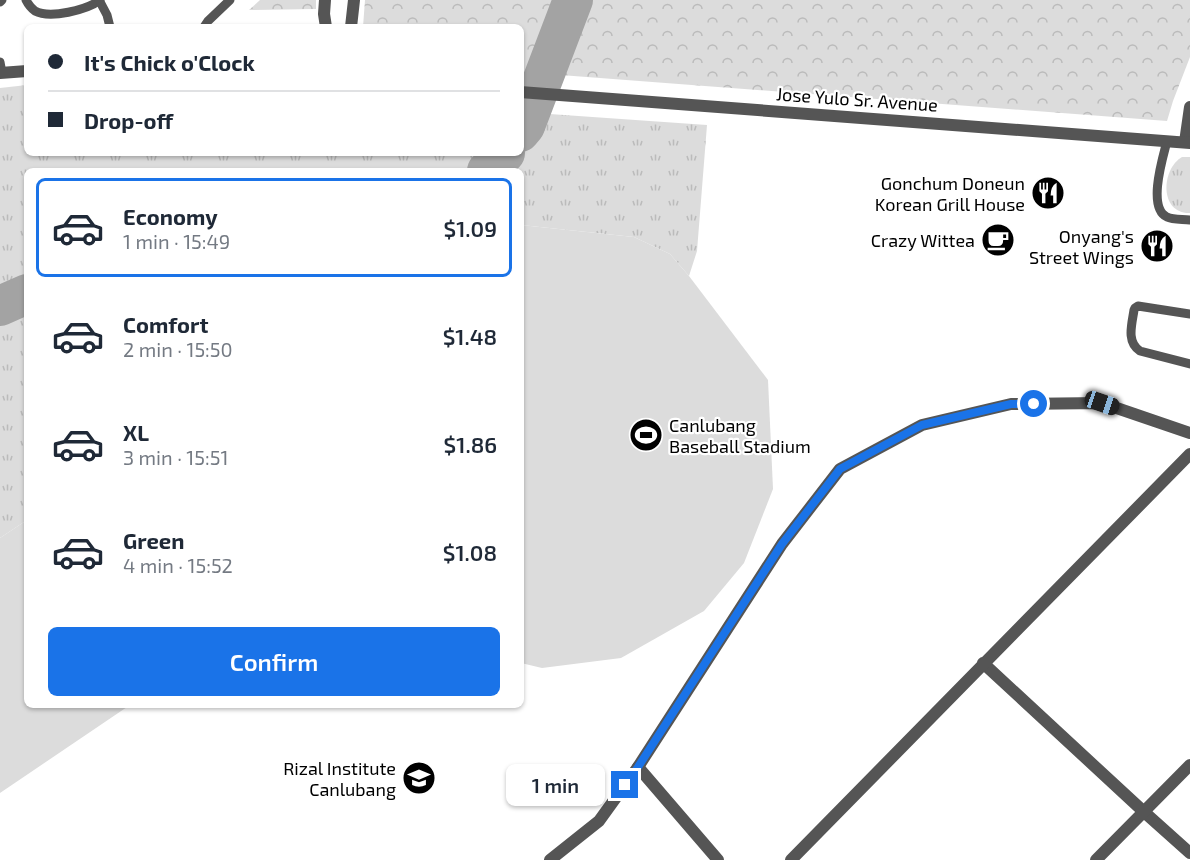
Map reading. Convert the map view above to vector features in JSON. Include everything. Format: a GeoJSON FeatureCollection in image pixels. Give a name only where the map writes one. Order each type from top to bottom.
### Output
{"type":"FeatureCollection","features":[{"type":"Feature","properties":{"kind":"street"},"geometry":{"type":"LineString","coordinates":[[325,0],[326,24]]}},
{"type":"Feature","properties":{"kind":"street"},"geometry":{"type":"LineString","coordinates":[[351,24],[354,0]]}},
{"type":"Feature","properties":{"kind":"street"},"geometry":{"type":"LineString","coordinates":[[1,69],[24,71]]}},
{"type":"Feature","properties":{"kind":"street","name":"Jose Yulo Sr. Avenue"},"geometry":{"type":"LineString","coordinates":[[524,92],[1187,142]]}},
{"type":"Feature","properties":{"kind":"street"},"geometry":{"type":"LineString","coordinates":[[1187,142],[1190,107]]}},
{"type":"Feature","properties":{"kind":"street"},"geometry":{"type":"LineString","coordinates":[[550,860],[598,821],[638,767],[782,544],[840,469],[922,425],[1011,404],[1102,403],[1190,433]]}},
{"type":"Feature","properties":{"kind":"street"},"geometry":{"type":"LineString","coordinates":[[791,860],[1190,454]]}},
{"type":"Feature","properties":{"kind":"street"},"geometry":{"type":"LineString","coordinates":[[983,663],[1190,853]]}},
{"type":"Feature","properties":{"kind":"street"},"geometry":{"type":"LineString","coordinates":[[1096,860],[1190,765]]}},
{"type":"Feature","properties":{"kind":"street"},"geometry":{"type":"LineString","coordinates":[[638,767],[718,860]]}},
{"type":"Feature","properties":{"kind":"lane"},"geometry":{"type":"LineString","coordinates":[[26,0],[36,11],[50,14],[86,8],[99,0],[109,24]]}},
{"type":"Feature","properties":{"kind":"lane"},"geometry":{"type":"LineString","coordinates":[[206,24],[230,0]]}},
{"type":"Feature","properties":{"kind":"lane"},"geometry":{"type":"LineString","coordinates":[[1167,141],[1159,178],[1158,206],[1166,217],[1190,220]]}},
{"type":"Feature","properties":{"kind":"lane"},"geometry":{"type":"LineString","coordinates":[[1190,314],[1138,306],[1134,310],[1131,339],[1133,346],[1140,351],[1190,364]]}},
{"type":"Feature","properties":{"kind":"green space"},"geometry":{"type":"Polygon","coordinates":[[[260,0],[316,0],[316,9],[249,10],[260,0]]]}},
{"type":"Feature","properties":{"kind":"green space"},"geometry":{"type":"Polygon","coordinates":[[[365,0],[1190,0],[1190,57],[1167,121],[524,72],[524,24],[363,24],[365,0]]]}},
{"type":"Feature","properties":{"kind":"green space"},"geometry":{"type":"Polygon","coordinates":[[[24,85],[24,156],[524,156],[524,112],[707,125],[697,251],[689,276],[670,254],[634,237],[524,225],[524,168],[24,168],[24,522],[0,538],[0,88],[24,85]]]}},
{"type":"Feature","properties":{"kind":"green space"},"geometry":{"type":"Polygon","coordinates":[[[1182,157],[1190,157],[1190,213],[1180,211],[1173,206],[1166,190],[1170,171],[1182,157]]]}},
{"type":"Feature","properties":{"kind":"green space","name":"Canlubang Baseball Stadium"},"geometry":{"type":"Polygon","coordinates":[[[524,225],[634,237],[670,254],[768,380],[773,489],[744,563],[704,611],[621,658],[542,668],[524,664],[524,225]]]}},
{"type":"Feature","properties":{"kind":"green space"},"geometry":{"type":"Polygon","coordinates":[[[24,522],[24,708],[126,708],[0,793],[0,538],[24,522]]]}},
{"type":"Feature","properties":{"kind":"waterway"},"geometry":{"type":"LineString","coordinates":[[524,127],[573,0]]}},
{"type":"Feature","properties":{"kind":"waterway"},"geometry":{"type":"LineString","coordinates":[[490,168],[502,156]]}},
{"type":"Feature","properties":{"kind":"waterway"},"geometry":{"type":"LineString","coordinates":[[0,306],[24,295]]}},
{"type":"Feature","properties":{"kind":"place","name":"Gonchum Doneun Korean Grill House"},"geometry":{"type":"Point","coordinates":[1048,193]}},
{"type":"Feature","properties":{"kind":"place","name":"Crazy Wittea"},"geometry":{"type":"Point","coordinates":[998,240]}},
{"type":"Feature","properties":{"kind":"place","name":"Onyang's Street Wings"},"geometry":{"type":"Point","coordinates":[1157,246]}},
{"type":"Feature","properties":{"kind":"place","name":"Canlubang Baseball Stadium"},"geometry":{"type":"Point","coordinates":[646,435]}},
{"type":"Feature","properties":{"kind":"place","name":"Rizal Institute Canlubang"},"geometry":{"type":"Point","coordinates":[419,778]}},
{"type":"Feature","properties":{"kind":"route"},"geometry":{"type":"LineString","coordinates":[[625,785],[782,544],[840,469],[922,425],[1011,404],[1034,404]]}}]}
